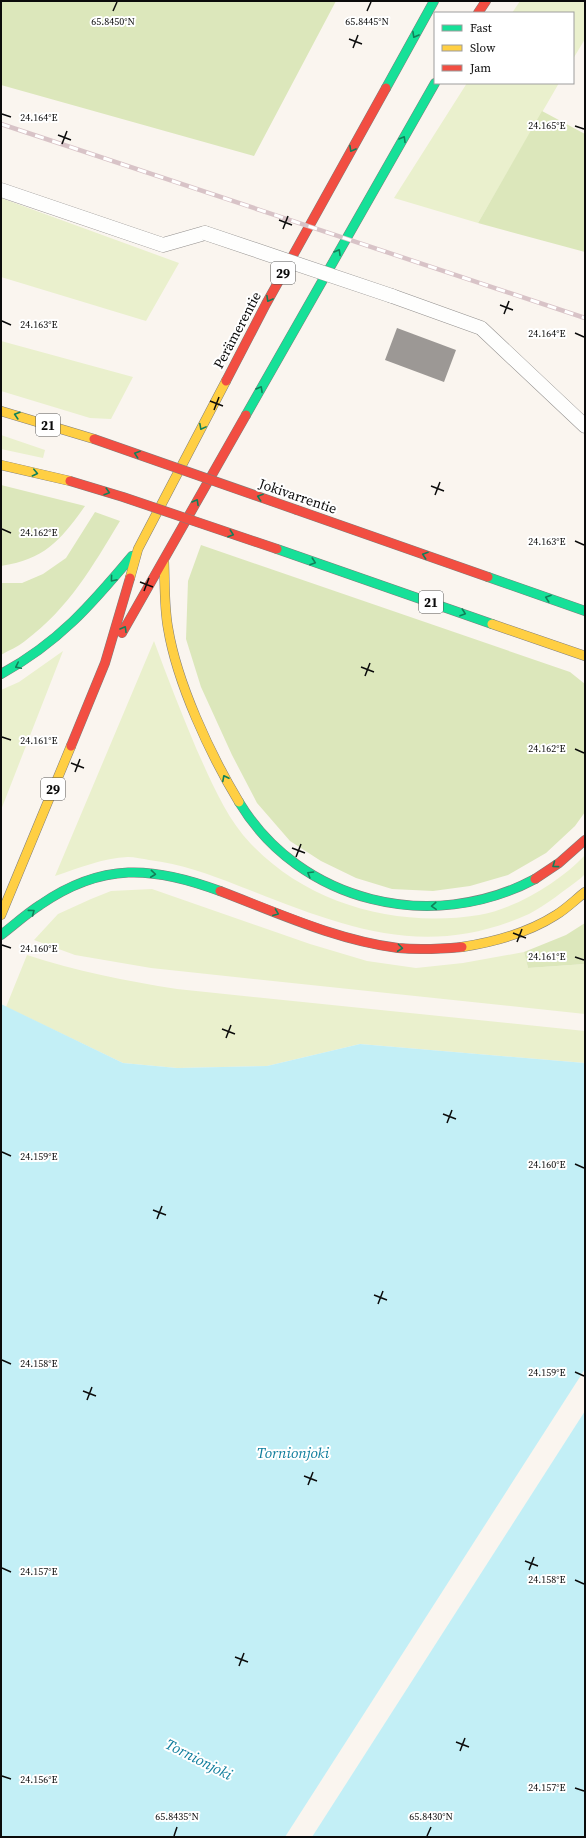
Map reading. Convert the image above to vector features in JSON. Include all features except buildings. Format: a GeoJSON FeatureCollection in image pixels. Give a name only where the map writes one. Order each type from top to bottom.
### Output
{"type":"FeatureCollection","features":[{"type":"Feature","properties":{"kind":"highway","name":"Perämerentie"},"geometry":{"type":"LineString","coordinates":[[1,915],[105,663],[138,549],[266,304],[434,1]]}},
{"type":"Feature","properties":{"kind":"highway"},"geometry":{"type":"LineString","coordinates":[[479,12],[486,1]]}},
{"type":"Feature","properties":{"kind":"highway","name":"Perämerentie"},"geometry":{"type":"LineString","coordinates":[[105,663],[164,561],[307,305],[434,84]]}},
{"type":"Feature","properties":{"kind":"highway","name":"Jokivarrentie"},"geometry":{"type":"LineString","coordinates":[[1,411],[94,439],[585,611]]}},
{"type":"Feature","properties":{"kind":"highway","name":"21"},"geometry":{"type":"LineString","coordinates":[[1,465],[70,481],[123,497],[585,656]]}},
{"type":"Feature","properties":{"kind":"highway"},"geometry":{"type":"LineString","coordinates":[[1,674],[25,663],[56,639],[88,608],[138,549]]}},
{"type":"Feature","properties":{"kind":"highway"},"geometry":{"type":"LineString","coordinates":[[164,561],[168,628],[175,660],[208,744],[229,786],[251,820],[270,844],[296,865],[328,886],[387,904],[417,907],[454,905],[485,899],[518,886],[554,866],[585,840]]}},
{"type":"Feature","properties":{"kind":"highway"},"geometry":{"type":"LineString","coordinates":[[1,935],[53,896],[92,879],[124,872],[152,873],[183,878],[325,932],[370,944],[422,950],[475,946],[518,934],[555,916],[585,892]]}},
{"type":"Feature","properties":{"kind":"lane"},"geometry":{"type":"LineString","coordinates":[[1,190],[163,245],[205,233],[392,296],[481,328],[585,426]]}},
{"type":"Feature","properties":{"kind":"green space"},"geometry":{"type":"Polygon","coordinates":[[[1,1],[336,1],[254,156],[1,85],[1,1]]]}},
{"type":"Feature","properties":{"kind":"green space"},"geometry":{"type":"Polygon","coordinates":[[[520,1],[585,1],[585,39],[574,57],[574,12],[513,12],[520,1]]]}},
{"type":"Feature","properties":{"kind":"green space"},"geometry":{"type":"Polygon","coordinates":[[[466,84],[558,84],[478,223],[394,198],[466,84]]]}},
{"type":"Feature","properties":{"kind":"green space"},"geometry":{"type":"Polygon","coordinates":[[[542,111],[585,134],[585,252],[478,223],[542,111]]]}},
{"type":"Feature","properties":{"kind":"green space"},"geometry":{"type":"Polygon","coordinates":[[[1,198],[179,263],[146,321],[1,277],[1,198]]]}},
{"type":"Feature","properties":{"kind":"green space"},"geometry":{"type":"Polygon","coordinates":[[[1,341],[133,377],[111,419],[90,418],[1,391],[1,341]]]}},
{"type":"Feature","properties":{"kind":"green space"},"geometry":{"type":"Polygon","coordinates":[[[1,435],[45,450],[43,458],[1,449],[1,435]]]}},
{"type":"Feature","properties":{"kind":"green space"},"geometry":{"type":"Polygon","coordinates":[[[1,485],[85,506],[68,529],[50,546],[29,559],[1,566],[1,485]]]}},
{"type":"Feature","properties":{"kind":"green space"},"geometry":{"type":"Polygon","coordinates":[[[95,512],[120,521],[90,570],[79,586],[41,628],[22,643],[1,655],[1,583],[22,583],[43,574],[66,558],[95,512]]]}},
{"type":"Feature","properties":{"kind":"green space"},"geometry":{"type":"Polygon","coordinates":[[[201,545],[570,672],[585,684],[585,812],[575,826],[546,853],[508,875],[470,886],[433,891],[392,889],[356,878],[321,861],[290,841],[257,803],[232,755],[201,687],[186,639],[188,581],[201,545]]]}},
{"type":"Feature","properties":{"kind":"green space"},"geometry":{"type":"Polygon","coordinates":[[[154,641],[196,748],[213,786],[234,823],[251,844],[274,865],[300,883],[327,897],[356,907],[386,914],[417,918],[448,918],[479,915],[507,907],[536,893],[550,884],[563,875],[585,855],[585,874],[542,907],[529,914],[490,928],[453,935],[417,937],[382,933],[347,925],[312,914],[184,867],[133,857],[109,859],[55,876],[154,641]]]}},
{"type":"Feature","properties":{"kind":"green space"},"geometry":{"type":"Polygon","coordinates":[[[63,651],[1,810],[1,690],[19,682],[63,651]]]}},
{"type":"Feature","properties":{"kind":"green space"},"geometry":{"type":"Polygon","coordinates":[[[152,889],[310,944],[367,961],[416,968],[463,963],[524,952],[528,968],[585,964],[585,1014],[151,968],[75,955],[34,940],[58,914],[91,899],[111,891],[152,889]]]}},
{"type":"Feature","properties":{"kind":"green space"},"geometry":{"type":"Polygon","coordinates":[[[585,923],[585,964],[528,968],[524,952],[566,935],[585,923]]]}},
{"type":"Feature","properties":{"kind":"green space"},"geometry":{"type":"Polygon","coordinates":[[[27,955],[101,975],[177,989],[585,1031],[585,1063],[360,1044],[267,1066],[177,1068],[123,1063],[6,1007],[27,955]]]}},
{"type":"Feature","properties":{"kind":"water","name":"Tornionjoki"},"geometry":{"type":"Polygon","coordinates":[[[1,1004],[123,1063],[177,1068],[267,1066],[360,1044],[585,1063],[585,1837],[1,1837],[1,1004]]]}},
{"type":"Feature","properties":{"kind":"pier"},"geometry":{"type":"Polygon","coordinates":[[[585,1369],[585,1411],[312,1837],[285,1837],[585,1369]]]}},
{"type":"Feature","properties":{"kind":"railway"},"geometry":{"type":"LineString","coordinates":[[1,124],[585,318]]}},
{"type":"Feature","properties":{"kind":"traffic: fast"},"geometry":{"type":"LineString","coordinates":[[386,88],[434,1]]}},
{"type":"Feature","properties":{"kind":"traffic: fast"},"geometry":{"type":"LineString","coordinates":[[246,415],[434,84]]}},
{"type":"Feature","properties":{"kind":"traffic: fast"},"geometry":{"type":"LineString","coordinates":[[277,549],[492,624]]}},
{"type":"Feature","properties":{"kind":"traffic: fast"},"geometry":{"type":"LineString","coordinates":[[1,674],[21,662],[57,636],[88,607],[132,556]]}},
{"type":"Feature","properties":{"kind":"traffic: fast"},"geometry":{"type":"LineString","coordinates":[[488,577],[585,611]]}},
{"type":"Feature","properties":{"kind":"traffic: fast"},"geometry":{"type":"LineString","coordinates":[[239,802],[265,837],[296,864],[332,885],[371,899],[412,905],[454,904],[495,896],[535,879]]}},
{"type":"Feature","properties":{"kind":"traffic: fast"},"geometry":{"type":"LineString","coordinates":[[1,935],[35,908],[63,891],[85,881],[107,875],[128,872],[150,873],[196,883],[220,891]]}},
{"type":"Feature","properties":{"kind":"traffic: slow"},"geometry":{"type":"LineString","coordinates":[[130,578],[138,549],[226,381]]}},
{"type":"Feature","properties":{"kind":"traffic: slow"},"geometry":{"type":"LineString","coordinates":[[1,411],[94,439]]}},
{"type":"Feature","properties":{"kind":"traffic: slow"},"geometry":{"type":"LineString","coordinates":[[1,465],[70,481]]}},
{"type":"Feature","properties":{"kind":"traffic: slow"},"geometry":{"type":"LineString","coordinates":[[164,561],[165,603],[168,628],[172,649],[179,672],[206,740],[239,802]]}},
{"type":"Feature","properties":{"kind":"traffic: slow"},"geometry":{"type":"LineString","coordinates":[[492,624],[585,656]]}},
{"type":"Feature","properties":{"kind":"traffic: slow"},"geometry":{"type":"LineString","coordinates":[[1,915],[71,746]]}},
{"type":"Feature","properties":{"kind":"traffic: slow"},"geometry":{"type":"LineString","coordinates":[[462,947],[510,936],[534,927],[560,913],[585,892]]}},
{"type":"Feature","properties":{"kind":"traffic: jam"},"geometry":{"type":"LineString","coordinates":[[479,12],[486,1]]}},
{"type":"Feature","properties":{"kind":"traffic: jam"},"geometry":{"type":"LineString","coordinates":[[226,381],[266,304],[386,88]]}},
{"type":"Feature","properties":{"kind":"traffic: jam"},"geometry":{"type":"LineString","coordinates":[[122,633],[246,415]]}},
{"type":"Feature","properties":{"kind":"traffic: jam"},"geometry":{"type":"LineString","coordinates":[[94,439],[297,510]]}},
{"type":"Feature","properties":{"kind":"traffic: jam"},"geometry":{"type":"LineString","coordinates":[[70,481],[123,497],[277,549]]}},
{"type":"Feature","properties":{"kind":"traffic: jam"},"geometry":{"type":"LineString","coordinates":[[297,510],[488,577]]}},
{"type":"Feature","properties":{"kind":"traffic: jam"},"geometry":{"type":"LineString","coordinates":[[71,746],[105,663],[130,578]]}},
{"type":"Feature","properties":{"kind":"traffic: jam"},"geometry":{"type":"LineString","coordinates":[[535,879],[559,863],[585,840]]}},
{"type":"Feature","properties":{"kind":"traffic: jam"},"geometry":{"type":"LineString","coordinates":[[220,891],[285,917],[352,939],[398,948],[438,949],[462,947]]}}]}
